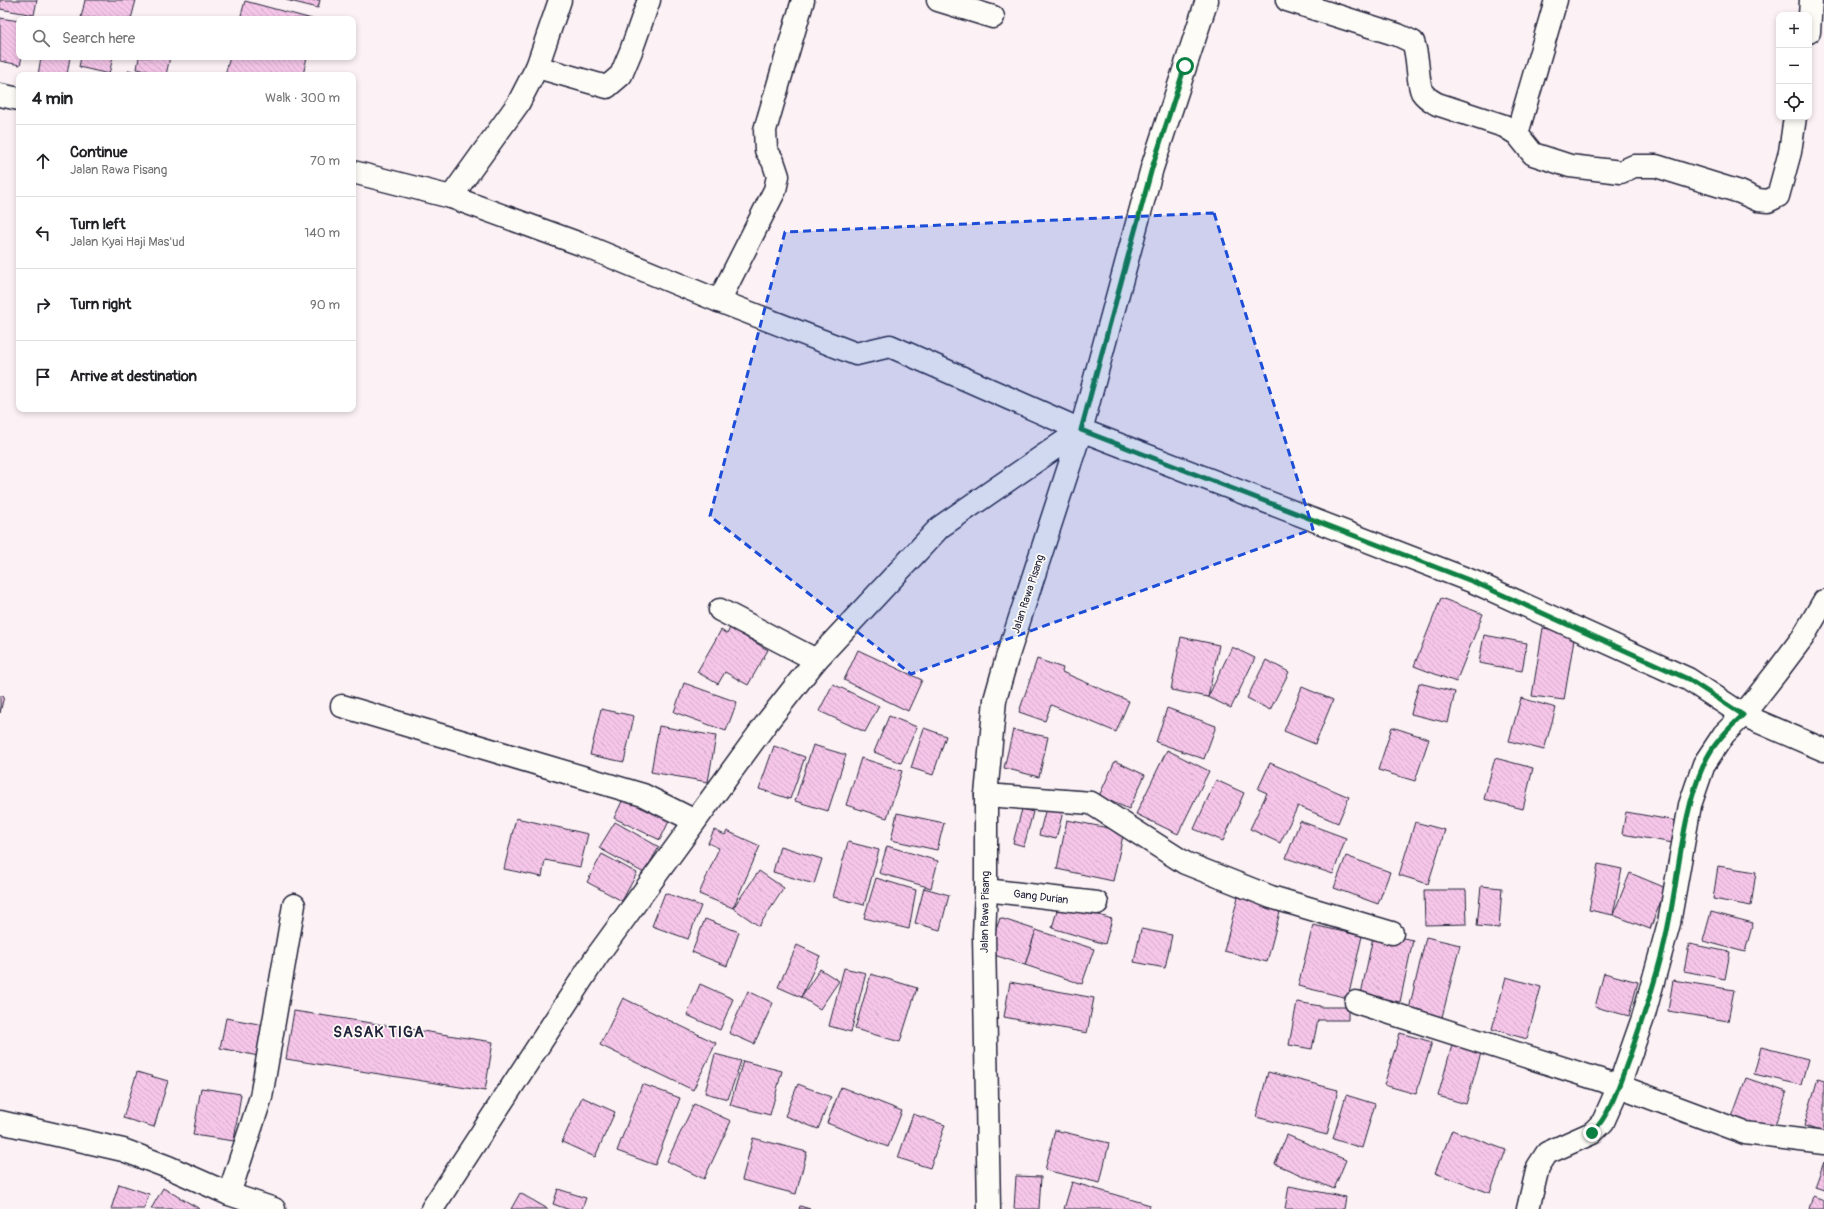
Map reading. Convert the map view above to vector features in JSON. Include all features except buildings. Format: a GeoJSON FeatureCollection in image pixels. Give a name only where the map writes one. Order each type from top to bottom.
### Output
{"type":"FeatureCollection","features":[{"type":"Feature","properties":{"kind":"street"},"geometry":{"type":"LineString","coordinates":[[451,197],[518,104],[537,66],[560,0]]}},
{"type":"Feature","properties":{"kind":"street"},"geometry":{"type":"LineString","coordinates":[[537,66],[607,87],[621,75],[632,51],[649,0]]}},
{"type":"Feature","properties":{"kind":"street"},"geometry":{"type":"LineString","coordinates":[[719,301],[775,190],[778,176],[773,162],[766,150],[765,130],[803,0]]}},
{"type":"Feature","properties":{"kind":"street"},"geometry":{"type":"LineString","coordinates":[[938,0],[993,16]]}},
{"type":"Feature","properties":{"kind":"street","name":"Jalan Rawa Pisang"},"geometry":{"type":"LineString","coordinates":[[989,1209],[984,935],[986,890],[986,795],[995,700],[1081,430],[1152,168],[1207,0]]}},
{"type":"Feature","properties":{"kind":"street"},"geometry":{"type":"LineString","coordinates":[[1287,0],[1398,35],[1413,42],[1416,51],[1422,91],[1428,98],[1437,104],[1504,126],[1517,134],[1534,154],[1570,166],[1621,172],[1634,166],[1656,166],[1740,192],[1758,200],[1768,201],[1778,196],[1790,152],[1795,120]]}},
{"type":"Feature","properties":{"kind":"street"},"geometry":{"type":"LineString","coordinates":[[1517,134],[1556,0]]}},
{"type":"Feature","properties":{"kind":"street"},"geometry":{"type":"LineString","coordinates":[[1810,12],[1811,0]]}},
{"type":"Feature","properties":{"kind":"street"},"geometry":{"type":"LineString","coordinates":[[0,95],[16,98]]}},
{"type":"Feature","properties":{"kind":"street"},"geometry":{"type":"LineString","coordinates":[[356,173],[451,197],[583,245],[719,301],[856,354],[890,346],[1081,430],[1474,582],[1688,679],[1743,715],[1824,750]]}},
{"type":"Feature","properties":{"kind":"street"},"geometry":{"type":"LineString","coordinates":[[432,1209],[597,956],[768,721],[816,660],[940,527],[1081,430]]}},
{"type":"Feature","properties":{"kind":"street"},"geometry":{"type":"LineString","coordinates":[[1528,1209],[1538,1167],[1547,1153],[1592,1133],[1603,1122],[1619,1086],[1643,1018],[1669,923],[1692,798],[1704,764],[1724,734],[1743,715],[1803,638],[1824,601]]}},
{"type":"Feature","properties":{"kind":"street"},"geometry":{"type":"LineString","coordinates":[[720,610],[816,660]]}},
{"type":"Feature","properties":{"kind":"street"},"geometry":{"type":"LineString","coordinates":[[342,706],[643,795],[695,821]]}},
{"type":"Feature","properties":{"kind":"street"},"geometry":{"type":"LineString","coordinates":[[986,795],[1092,803],[1185,863],[1271,897],[1392,933]]}},
{"type":"Feature","properties":{"kind":"street","name":"Gang Durian"},"geometry":{"type":"LineString","coordinates":[[986,890],[1097,903]]}},
{"type":"Feature","properties":{"kind":"street"},"geometry":{"type":"LineString","coordinates":[[229,1194],[262,1097],[294,905]]}},
{"type":"Feature","properties":{"kind":"street"},"geometry":{"type":"LineString","coordinates":[[1356,1002],[1619,1086],[1745,1132],[1824,1143]]}},
{"type":"Feature","properties":{"kind":"street"},"geometry":{"type":"LineString","coordinates":[[0,1122],[123,1150],[168,1167],[229,1194],[274,1209]]}},
{"type":"Feature","properties":{"kind":"highlighted area"},"geometry":{"type":"Polygon","coordinates":[[[1214,213],[1313,529],[911,674],[710,516],[785,232],[1214,213]]]}},
{"type":"Feature","properties":{"kind":"district","name":"SASAK TIGA"},"geometry":{"type":"Point","coordinates":[379,1032]}},
{"type":"Feature","properties":{"kind":"route"},"geometry":{"type":"LineString","coordinates":[[1185,66],[1152,168],[1081,430],[1474,582],[1688,679],[1743,715],[1724,734],[1704,764],[1690,806],[1669,923],[1643,1018],[1613,1101],[1603,1122],[1592,1133]]}}]}
